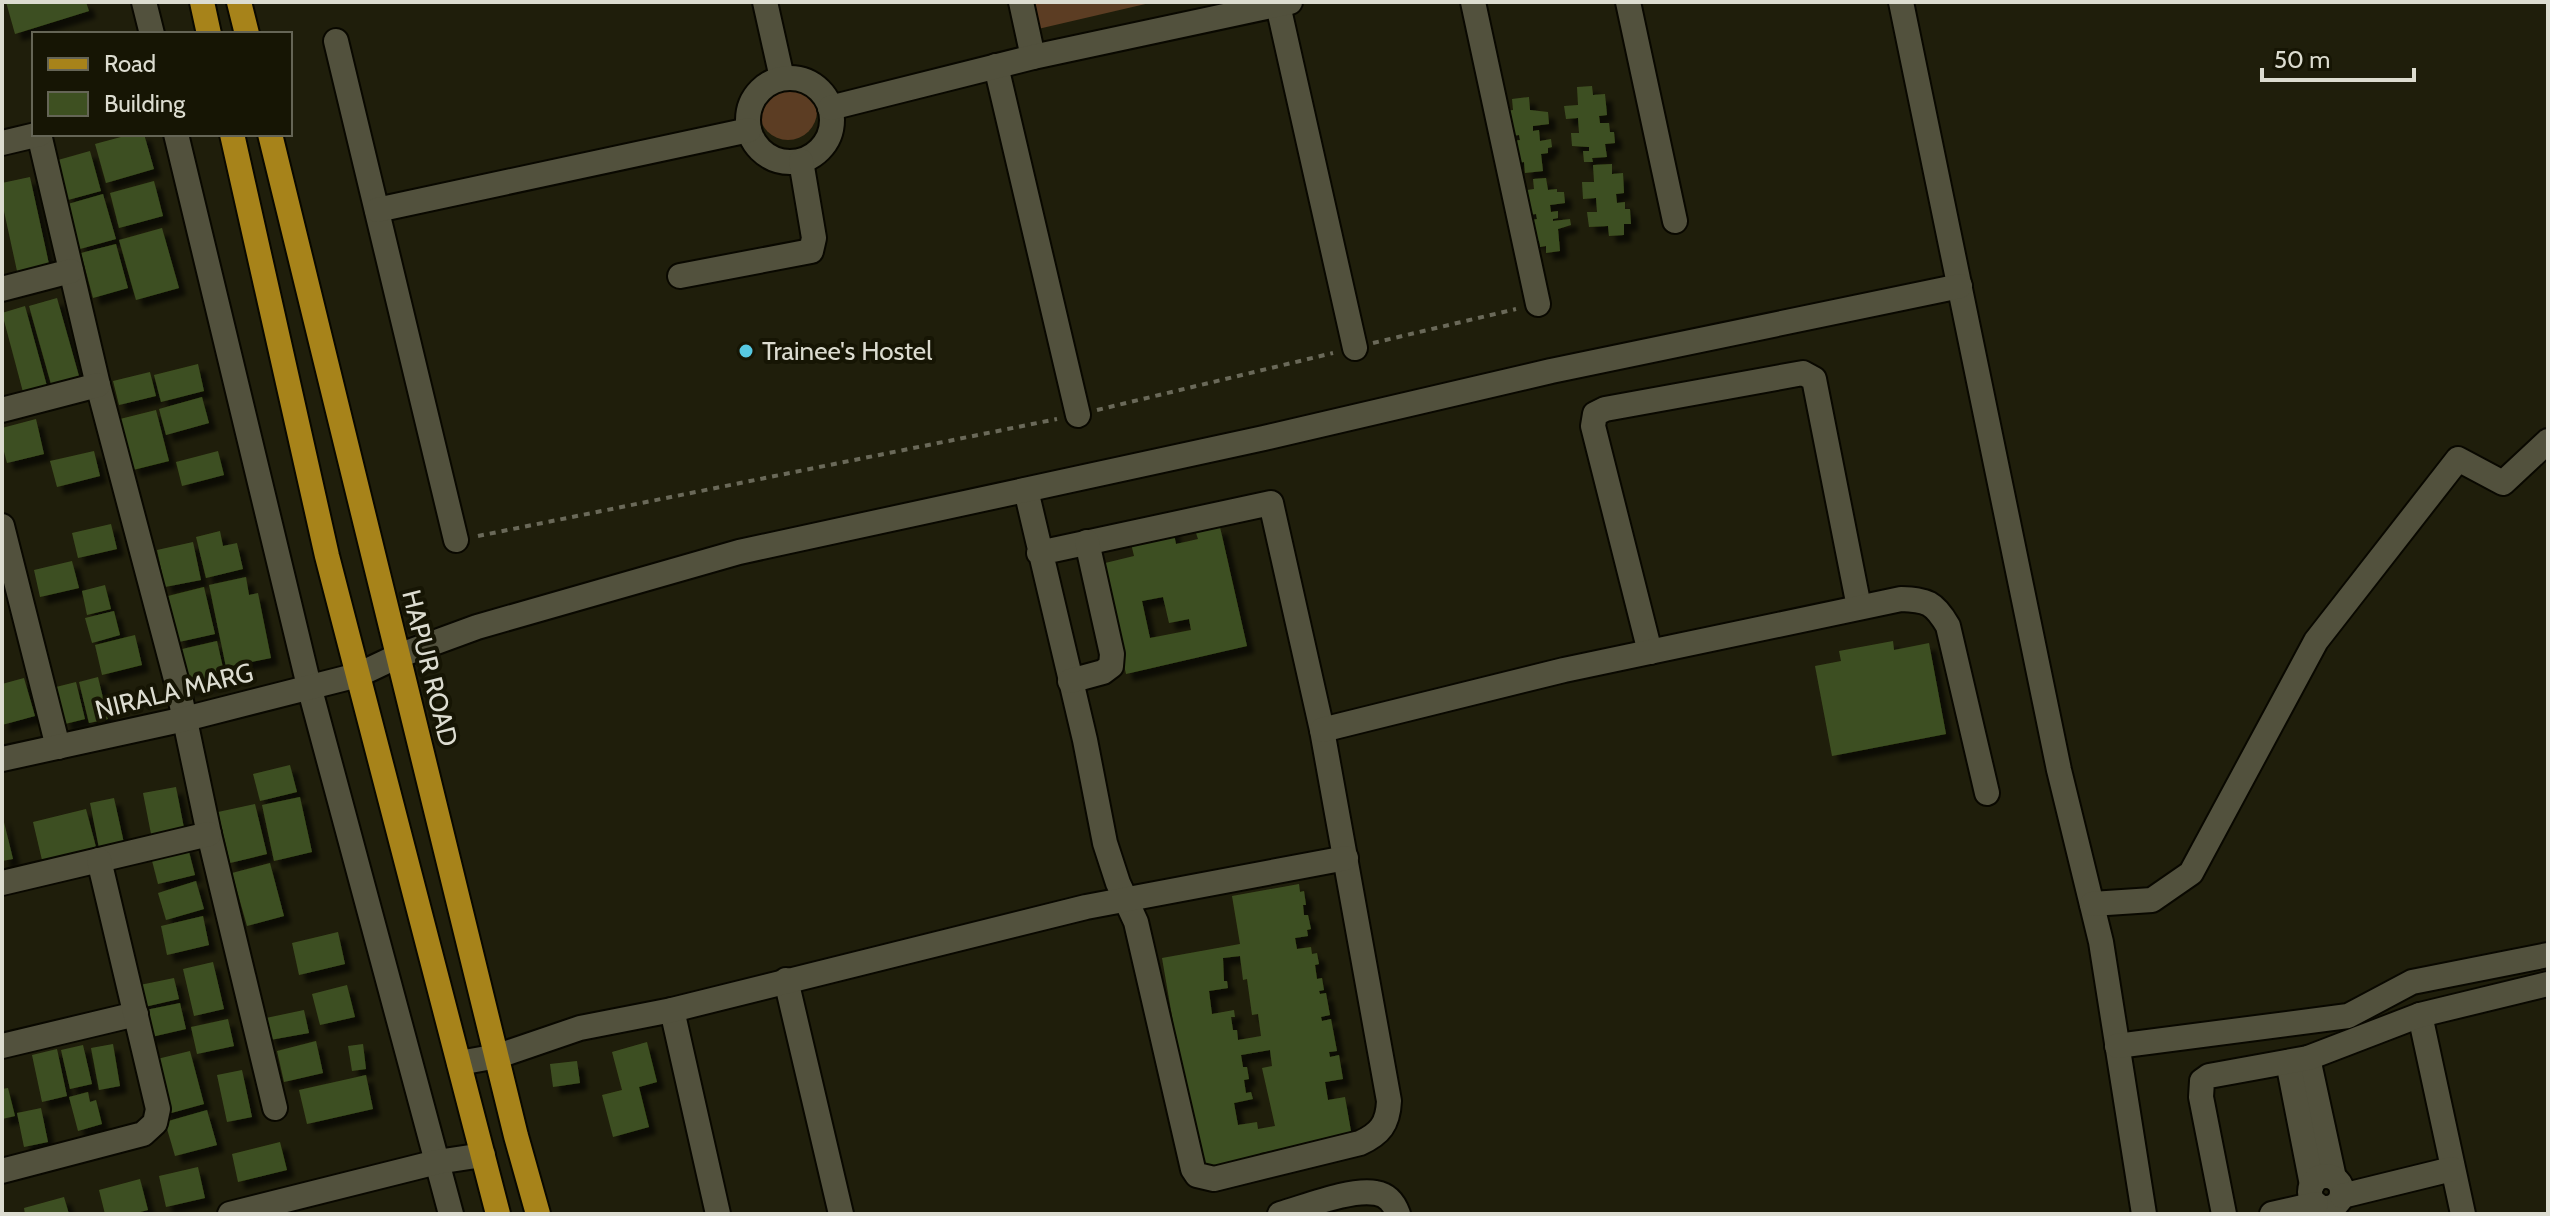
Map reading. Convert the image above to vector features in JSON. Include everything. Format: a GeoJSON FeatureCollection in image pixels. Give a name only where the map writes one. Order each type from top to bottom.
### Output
{"type":"FeatureCollection","features":[{"type":"Feature","properties":{"kind":"main road"},"geometry":{"type":"LineString","coordinates":[[202,2],[209,32]]}},
{"type":"Feature","properties":{"kind":"main road"},"geometry":{"type":"LineString","coordinates":[[239,2],[246,32]]}},
{"type":"Feature","properties":{"kind":"main road"},"geometry":{"type":"LineString","coordinates":[[232,136],[327,556],[498,1214]]}},
{"type":"Feature","properties":{"kind":"main road","name":"HAPUR ROAD"},"geometry":{"type":"LineString","coordinates":[[270,136],[516,1136],[538,1214]]}},
{"type":"Feature","properties":{"kind":"street"},"geometry":{"type":"LineString","coordinates":[[144,2],[152,32]]}},
{"type":"Feature","properties":{"kind":"street"},"geometry":{"type":"LineString","coordinates":[[765,2],[782,78]]}},
{"type":"Feature","properties":{"kind":"street"},"geometry":{"type":"LineString","coordinates":[[1021,2],[1033,57]]}},
{"type":"Feature","properties":{"kind":"street"},"geometry":{"type":"LineString","coordinates":[[1473,2],[1538,304]]}},
{"type":"Feature","properties":{"kind":"street"},"geometry":{"type":"LineString","coordinates":[[1628,2],[1675,221]]}},
{"type":"Feature","properties":{"kind":"street"},"geometry":{"type":"LineString","coordinates":[[1901,2],[2053,740],[2101,942],[2144,1214]]}},
{"type":"Feature","properties":{"kind":"street"},"geometry":{"type":"LineString","coordinates":[[830,108],[1033,57],[1284,4],[1355,348]]}},
{"type":"Feature","properties":{"kind":"street"},"geometry":{"type":"LineString","coordinates":[[336,41],[456,540]]}},
{"type":"Feature","properties":{"kind":"street"},"geometry":{"type":"LineString","coordinates":[[996,66],[1078,415]]}},
{"type":"Feature","properties":{"kind":"street"},"geometry":{"type":"LineString","coordinates":[[782,78],[804,80],[816,86],[830,108],[832,121],[829,134],[813,155],[801,161],[775,160],[763,153],[754,143],[749,130],[750,104],[766,84],[782,78]]}},
{"type":"Feature","properties":{"kind":"street"},"geometry":{"type":"LineString","coordinates":[[377,210],[749,130]]}},
{"type":"Feature","properties":{"kind":"street"},"geometry":{"type":"LineString","coordinates":[[2,143],[32,136]]}},
{"type":"Feature","properties":{"kind":"street"},"geometry":{"type":"LineString","coordinates":[[39,136],[98,385],[185,719],[209,834],[275,1108]]}},
{"type":"Feature","properties":{"kind":"street"},"geometry":{"type":"LineString","coordinates":[[176,136],[309,686],[451,1214]]}},
{"type":"Feature","properties":{"kind":"street"},"geometry":{"type":"LineString","coordinates":[[680,276],[811,251],[814,238],[801,161]]}},
{"type":"Feature","properties":{"kind":"street"},"geometry":{"type":"LineString","coordinates":[[2,289],[71,271]]}},
{"type":"Feature","properties":{"kind":"street","name":"NIRALA MARG"},"geometry":{"type":"LineString","coordinates":[[2,759],[185,719],[358,675],[398,656],[477,627],[739,552],[1264,438],[1551,371],[1960,286]]}},
{"type":"Feature","properties":{"kind":"street"},"geometry":{"type":"LineString","coordinates":[[1650,652],[1593,426],[1595,414],[1605,409],[1803,373],[1814,379],[1859,607]]}},
{"type":"Feature","properties":{"kind":"street"},"geometry":{"type":"LineString","coordinates":[[2,410],[98,385]]}},
{"type":"Feature","properties":{"kind":"street"},"geometry":{"type":"LineString","coordinates":[[2092,904],[2152,900],[2191,873],[2316,641],[2458,459],[2503,483],[2548,441]]}},
{"type":"Feature","properties":{"kind":"street"},"geometry":{"type":"LineString","coordinates":[[1026,490],[1039,553],[1070,681],[1105,843],[1143,946],[1193,1169],[1197,1175],[1214,1179],[1360,1143],[1376,1135],[1385,1123],[1389,1101],[1322,730],[1271,503],[1039,553]]}},
{"type":"Feature","properties":{"kind":"street"},"geometry":{"type":"LineString","coordinates":[[2,526],[58,747]]}},
{"type":"Feature","properties":{"kind":"street"},"geometry":{"type":"LineString","coordinates":[[1070,681],[1103,672],[1111,666],[1112,654],[1087,542]]}},
{"type":"Feature","properties":{"kind":"street"},"geometry":{"type":"LineString","coordinates":[[1322,730],[1564,670],[1859,607],[1923,599],[1938,609],[1948,626],[1987,793]]}},
{"type":"Feature","properties":{"kind":"street"},"geometry":{"type":"LineString","coordinates":[[2,883],[209,834]]}},
{"type":"Feature","properties":{"kind":"street"},"geometry":{"type":"LineString","coordinates":[[459,1063],[498,1056],[580,1028],[672,1010],[1086,907],[1346,858]]}},
{"type":"Feature","properties":{"kind":"street"},"geometry":{"type":"LineString","coordinates":[[2,1171],[143,1134],[155,1123],[158,1109],[99,860]]}},
{"type":"Feature","properties":{"kind":"street"},"geometry":{"type":"LineString","coordinates":[[2117,1046],[2348,1016],[2412,982],[2548,955]]}},
{"type":"Feature","properties":{"kind":"street"},"geometry":{"type":"LineString","coordinates":[[786,980],[841,1214]]}},
{"type":"Feature","properties":{"kind":"street"},"geometry":{"type":"LineString","coordinates":[[2224,1214],[2201,1097],[2202,1081],[2209,1076],[2298,1060],[2420,1015],[2548,984]]}},
{"type":"Feature","properties":{"kind":"street"},"geometry":{"type":"LineString","coordinates":[[672,1010],[718,1214]]}},
{"type":"Feature","properties":{"kind":"street"},"geometry":{"type":"LineString","coordinates":[[2,1046],[136,1014]]}},
{"type":"Feature","properties":{"kind":"street"},"geometry":{"type":"LineString","coordinates":[[2420,1015],[2463,1214]]}},
{"type":"Feature","properties":{"kind":"street"},"geometry":{"type":"LineString","coordinates":[[2298,1060],[2326,1191]]}},
{"type":"Feature","properties":{"kind":"street"},"geometry":{"type":"LineString","coordinates":[[230,1214],[437,1162],[483,1155]]}},
{"type":"Feature","properties":{"kind":"street"},"geometry":{"type":"LineString","coordinates":[[2272,1214],[2326,1191],[2452,1169]]}},
{"type":"Feature","properties":{"kind":"street"},"geometry":{"type":"LineString","coordinates":[[1280,1214],[1357,1194],[1375,1193],[1387,1197],[1398,1214]]}},
{"type":"Feature","properties":{"kind":"path"},"geometry":{"type":"LineString","coordinates":[[456,540],[1078,415],[1538,304]]}},
{"type":"Feature","properties":{"kind":"shaded area"},"geometry":{"type":"Polygon","coordinates":[[[1032,2],[1154,2],[1038,29],[1032,2]]]}},
{"type":"Feature","properties":{"kind":"shaded area"},"geometry":{"type":"Polygon","coordinates":[[[788,82],[799,84],[808,91],[815,100],[815,122],[808,131],[799,138],[788,140],[777,138],[768,131],[761,122],[759,111],[761,100],[768,91],[777,84],[788,82]]]}},
{"type":"Feature","properties":{"kind":"building"},"geometry":{"type":"Polygon","coordinates":[[[6,2],[86,2],[89,11],[15,34],[6,2]]]}},
{"type":"Feature","properties":{"kind":"building"},"geometry":{"type":"Polygon","coordinates":[[[1592,86],[1593,95],[1605,94],[1607,115],[1599,116],[1600,123],[1609,123],[1615,143],[1605,144],[1607,157],[1584,162],[1583,151],[1589,151],[1589,147],[1572,146],[1571,133],[1579,133],[1578,118],[1566,119],[1564,106],[1578,105],[1577,87],[1592,86]]]}},
{"type":"Feature","properties":{"kind":"building"},"geometry":{"type":"Polygon","coordinates":[[[1529,97],[1530,110],[1548,112],[1549,124],[1533,126],[1533,131],[1539,130],[1540,141],[1551,139],[1552,147],[1548,148],[1548,153],[1541,154],[1543,171],[1525,173],[1524,162],[1509,164],[1511,141],[1520,140],[1519,135],[1511,136],[1503,111],[1513,110],[1512,99],[1529,97]]]}},
{"type":"Feature","properties":{"kind":"building"},"geometry":{"type":"Polygon","coordinates":[[[125,136],[145,136],[154,169],[106,183],[95,144],[125,136]]]}},
{"type":"Feature","properties":{"kind":"building"},"geometry":{"type":"Polygon","coordinates":[[[90,151],[101,191],[68,200],[58,160],[90,151]]]}},
{"type":"Feature","properties":{"kind":"building"},"geometry":{"type":"Polygon","coordinates":[[[1612,164],[1612,174],[1623,173],[1624,193],[1616,194],[1617,203],[1625,202],[1625,209],[1630,209],[1631,224],[1624,224],[1624,235],[1609,236],[1608,226],[1589,227],[1587,212],[1597,212],[1596,198],[1583,199],[1582,182],[1594,182],[1593,165],[1612,164]]]}},
{"type":"Feature","properties":{"kind":"building"},"geometry":{"type":"Polygon","coordinates":[[[30,177],[49,264],[17,271],[2,202],[2,183],[30,177]]]}},
{"type":"Feature","properties":{"kind":"building"},"geometry":{"type":"Polygon","coordinates":[[[1546,178],[1548,190],[1564,192],[1565,203],[1550,205],[1551,212],[1558,211],[1558,218],[1553,221],[1570,219],[1571,225],[1558,229],[1560,251],[1546,253],[1546,246],[1540,247],[1539,241],[1527,242],[1532,220],[1537,219],[1536,214],[1528,215],[1520,191],[1534,189],[1533,179],[1546,178]]]}},
{"type":"Feature","properties":{"kind":"building"},"geometry":{"type":"Polygon","coordinates":[[[154,181],[163,216],[119,228],[110,193],[154,181]]]}},
{"type":"Feature","properties":{"kind":"building"},"geometry":{"type":"Polygon","coordinates":[[[103,194],[116,239],[80,249],[68,204],[103,194]]]}},
{"type":"Feature","properties":{"kind":"building"},"geometry":{"type":"Polygon","coordinates":[[[162,228],[179,288],[136,300],[119,240],[162,228]]]}},
{"type":"Feature","properties":{"kind":"building"},"geometry":{"type":"Polygon","coordinates":[[[116,244],[128,288],[93,298],[81,253],[116,244]]]}},
{"type":"Feature","properties":{"kind":"building"},"geometry":{"type":"Polygon","coordinates":[[[57,298],[79,376],[51,384],[29,306],[57,298]]]}},
{"type":"Feature","properties":{"kind":"building"},"geometry":{"type":"Polygon","coordinates":[[[25,306],[47,386],[23,392],[2,313],[25,306]]]}},
{"type":"Feature","properties":{"kind":"building"},"geometry":{"type":"Polygon","coordinates":[[[198,364],[204,391],[161,402],[154,375],[198,364]]]}},
{"type":"Feature","properties":{"kind":"building"},"geometry":{"type":"Polygon","coordinates":[[[150,372],[156,396],[119,405],[113,381],[150,372]]]}},
{"type":"Feature","properties":{"kind":"building"},"geometry":{"type":"Polygon","coordinates":[[[202,397],[209,423],[166,435],[159,409],[202,397]]]}},
{"type":"Feature","properties":{"kind":"building"},"geometry":{"type":"Polygon","coordinates":[[[156,410],[169,461],[133,470],[120,419],[156,410]]]}},
{"type":"Feature","properties":{"kind":"building"},"geometry":{"type":"Polygon","coordinates":[[[36,419],[44,454],[7,463],[2,428],[36,419]]]}},
{"type":"Feature","properties":{"kind":"building"},"geometry":{"type":"Polygon","coordinates":[[[94,451],[100,476],[57,487],[50,461],[94,451]]]}},
{"type":"Feature","properties":{"kind":"building"},"geometry":{"type":"Polygon","coordinates":[[[218,451],[224,475],[182,486],[176,462],[218,451]]]}},
{"type":"Feature","properties":{"kind":"building"},"geometry":{"type":"Polygon","coordinates":[[[111,524],[117,549],[78,558],[72,533],[111,524]]]}},
{"type":"Feature","properties":{"kind":"building"},"geometry":{"type":"Polygon","coordinates":[[[1172,525],[1176,544],[1198,539],[1196,533],[1220,527],[1247,646],[1126,674],[1101,564],[1134,556],[1129,535],[1172,525]],[[1163,597],[1142,601],[1150,638],[1191,630],[1189,619],[1169,623],[1163,597]]]}},
{"type":"Feature","properties":{"kind":"building"},"geometry":{"type":"Polygon","coordinates":[[[220,531],[223,546],[237,543],[243,569],[206,578],[196,537],[220,531]]]}},
{"type":"Feature","properties":{"kind":"building"},"geometry":{"type":"Polygon","coordinates":[[[193,542],[201,580],[165,587],[157,550],[193,542]]]}},
{"type":"Feature","properties":{"kind":"building"},"geometry":{"type":"Polygon","coordinates":[[[72,561],[79,588],[40,597],[34,570],[72,561]]]}},
{"type":"Feature","properties":{"kind":"building"},"geometry":{"type":"Polygon","coordinates":[[[246,577],[249,595],[258,593],[271,658],[226,667],[209,585],[246,577]]]}},
{"type":"Feature","properties":{"kind":"building"},"geometry":{"type":"Polygon","coordinates":[[[105,585],[111,609],[87,615],[82,591],[105,585]]]}},
{"type":"Feature","properties":{"kind":"building"},"geometry":{"type":"Polygon","coordinates":[[[204,587],[215,634],[179,642],[168,596],[204,587]]]}},
{"type":"Feature","properties":{"kind":"building"},"geometry":{"type":"Polygon","coordinates":[[[114,611],[120,635],[92,643],[85,618],[114,611]]]}},
{"type":"Feature","properties":{"kind":"building"},"geometry":{"type":"Polygon","coordinates":[[[135,635],[142,665],[102,675],[95,645],[135,635]]]}},
{"type":"Feature","properties":{"kind":"building"},"geometry":{"type":"Polygon","coordinates":[[[217,641],[226,681],[187,689],[178,650],[217,641]]]}},
{"type":"Feature","properties":{"kind":"building"},"geometry":{"type":"Polygon","coordinates":[[[1893,641],[1894,650],[1929,643],[1946,734],[1832,756],[1815,666],[1841,661],[1839,651],[1893,641]]]}},
{"type":"Feature","properties":{"kind":"building"},"geometry":{"type":"Polygon","coordinates":[[[98,677],[108,719],[89,723],[79,682],[98,677]]]}},
{"type":"Feature","properties":{"kind":"building"},"geometry":{"type":"Polygon","coordinates":[[[24,678],[35,716],[2,725],[2,684],[24,678]]]}},
{"type":"Feature","properties":{"kind":"building"},"geometry":{"type":"Polygon","coordinates":[[[76,682],[85,719],[65,724],[56,687],[76,682]]]}},
{"type":"Feature","properties":{"kind":"building"},"geometry":{"type":"Polygon","coordinates":[[[290,765],[297,792],[260,801],[253,774],[290,765]]]}},
{"type":"Feature","properties":{"kind":"building"},"geometry":{"type":"Polygon","coordinates":[[[176,787],[184,828],[151,834],[143,793],[176,787]]]}},
{"type":"Feature","properties":{"kind":"building"},"geometry":{"type":"Polygon","coordinates":[[[300,797],[312,852],[274,861],[262,805],[300,797]]]}},
{"type":"Feature","properties":{"kind":"building"},"geometry":{"type":"Polygon","coordinates":[[[114,798],[124,843],[99,848],[90,803],[114,798]]]}},
{"type":"Feature","properties":{"kind":"building"},"geometry":{"type":"Polygon","coordinates":[[[255,804],[267,854],[230,863],[218,812],[255,804]]]}},
{"type":"Feature","properties":{"kind":"building"},"geometry":{"type":"Polygon","coordinates":[[[86,809],[96,847],[42,860],[33,822],[86,809]]]}},
{"type":"Feature","properties":{"kind":"building"},"geometry":{"type":"Polygon","coordinates":[[[2,814],[13,859],[2,861],[2,814]]]}},
{"type":"Feature","properties":{"kind":"building"},"geometry":{"type":"Polygon","coordinates":[[[187,844],[195,875],[158,884],[150,853],[187,844]]]}},
{"type":"Feature","properties":{"kind":"building"},"geometry":{"type":"Polygon","coordinates":[[[270,863],[284,916],[247,926],[232,873],[270,863]]]}},
{"type":"Feature","properties":{"kind":"building"},"geometry":{"type":"Polygon","coordinates":[[[196,881],[204,909],[166,920],[158,893],[196,881]]]}},
{"type":"Feature","properties":{"kind":"building"},"geometry":{"type":"Polygon","coordinates":[[[1299,884],[1300,892],[1304,891],[1304,915],[1308,915],[1311,929],[1307,930],[1308,936],[1295,938],[1297,949],[1311,947],[1312,954],[1317,953],[1317,979],[1322,978],[1324,990],[1319,991],[1320,994],[1326,993],[1330,1015],[1321,1017],[1322,1021],[1331,1019],[1337,1051],[1329,1052],[1330,1057],[1339,1055],[1343,1079],[1325,1082],[1328,1100],[1345,1097],[1352,1137],[1260,1153],[1261,1162],[1199,1173],[1162,958],[1240,944],[1232,896],[1299,884]],[[1240,956],[1223,958],[1224,981],[1227,981],[1228,988],[1209,991],[1212,1014],[1234,1010],[1235,1017],[1231,1017],[1238,1040],[1261,1036],[1258,1014],[1252,1015],[1240,956]],[[1270,1050],[1241,1055],[1249,1079],[1244,1080],[1246,1093],[1251,1092],[1253,1099],[1234,1103],[1238,1125],[1257,1122],[1258,1129],[1275,1126],[1262,1068],[1272,1066],[1270,1050]]]}},
{"type":"Feature","properties":{"kind":"building"},"geometry":{"type":"Polygon","coordinates":[[[203,916],[209,945],[167,955],[161,926],[203,916]]]}},
{"type":"Feature","properties":{"kind":"building"},"geometry":{"type":"Polygon","coordinates":[[[338,932],[345,964],[299,975],[292,943],[338,932]]]}},
{"type":"Feature","properties":{"kind":"building"},"geometry":{"type":"Polygon","coordinates":[[[213,962],[224,1009],[194,1016],[183,969],[213,962]]]}},
{"type":"Feature","properties":{"kind":"building"},"geometry":{"type":"Polygon","coordinates":[[[174,978],[179,999],[140,1008],[135,986],[174,978]]]}},
{"type":"Feature","properties":{"kind":"building"},"geometry":{"type":"Polygon","coordinates":[[[347,985],[355,1017],[320,1025],[312,994],[347,985]]]}},
{"type":"Feature","properties":{"kind":"building"},"geometry":{"type":"Polygon","coordinates":[[[180,1003],[186,1029],[147,1038],[141,1011],[180,1003]]]}},
{"type":"Feature","properties":{"kind":"building"},"geometry":{"type":"Polygon","coordinates":[[[304,1010],[309,1033],[270,1040],[266,1018],[304,1010]]]}},
{"type":"Feature","properties":{"kind":"building"},"geometry":{"type":"Polygon","coordinates":[[[228,1019],[234,1046],[197,1054],[191,1027],[228,1019]]]}},
{"type":"Feature","properties":{"kind":"building"},"geometry":{"type":"Polygon","coordinates":[[[316,1041],[323,1073],[284,1082],[277,1051],[316,1041]]]}},
{"type":"Feature","properties":{"kind":"building"},"geometry":{"type":"Polygon","coordinates":[[[647,1042],[657,1082],[639,1087],[649,1127],[613,1137],[602,1095],[622,1090],[612,1052],[647,1042]]]}},
{"type":"Feature","properties":{"kind":"building"},"geometry":{"type":"Polygon","coordinates":[[[113,1044],[120,1086],[99,1090],[91,1048],[113,1044]]]}},
{"type":"Feature","properties":{"kind":"building"},"geometry":{"type":"Polygon","coordinates":[[[363,1044],[366,1069],[352,1071],[348,1046],[363,1044]]]}},
{"type":"Feature","properties":{"kind":"building"},"geometry":{"type":"Polygon","coordinates":[[[83,1045],[92,1084],[70,1089],[61,1050],[83,1045]]]}},
{"type":"Feature","properties":{"kind":"building"},"geometry":{"type":"Polygon","coordinates":[[[57,1049],[67,1096],[42,1102],[32,1055],[57,1049]]]}},
{"type":"Feature","properties":{"kind":"building"},"geometry":{"type":"Polygon","coordinates":[[[190,1051],[204,1104],[164,1115],[149,1061],[190,1051]]]}},
{"type":"Feature","properties":{"kind":"building"},"geometry":{"type":"Polygon","coordinates":[[[577,1061],[580,1083],[553,1087],[550,1064],[577,1061]]]}},
{"type":"Feature","properties":{"kind":"building"},"geometry":{"type":"Polygon","coordinates":[[[242,1070],[252,1117],[227,1122],[217,1075],[242,1070]]]}},
{"type":"Feature","properties":{"kind":"building"},"geometry":{"type":"Polygon","coordinates":[[[366,1075],[373,1109],[307,1124],[299,1090],[366,1075]]]}},
{"type":"Feature","properties":{"kind":"building"},"geometry":{"type":"Polygon","coordinates":[[[8,1088],[15,1116],[2,1119],[2,1089],[8,1088]]]}},
{"type":"Feature","properties":{"kind":"building"},"geometry":{"type":"Polygon","coordinates":[[[88,1092],[90,1102],[96,1100],[102,1124],[78,1131],[69,1097],[88,1092]]]}},
{"type":"Feature","properties":{"kind":"building"},"geometry":{"type":"Polygon","coordinates":[[[41,1108],[48,1142],[24,1147],[17,1113],[41,1108]]]}},
{"type":"Feature","properties":{"kind":"building"},"geometry":{"type":"Polygon","coordinates":[[[207,1110],[217,1145],[175,1156],[165,1122],[207,1110]]]}},
{"type":"Feature","properties":{"kind":"building"},"geometry":{"type":"Polygon","coordinates":[[[280,1142],[287,1170],[238,1182],[232,1154],[280,1142]]]}},
{"type":"Feature","properties":{"kind":"building"},"geometry":{"type":"Polygon","coordinates":[[[198,1167],[205,1198],[166,1207],[159,1176],[198,1167]]]}},
{"type":"Feature","properties":{"kind":"building"},"geometry":{"type":"Polygon","coordinates":[[[140,1179],[148,1210],[132,1214],[105,1214],[99,1190],[140,1179]]]}},
{"type":"Feature","properties":{"kind":"building"},"geometry":{"type":"Polygon","coordinates":[[[64,1197],[69,1214],[25,1214],[24,1208],[64,1197]]]}},
{"type":"Feature","properties":{"kind":"place","name":"Trainee's Hostel"},"geometry":{"type":"Point","coordinates":[746,351]}}]}
